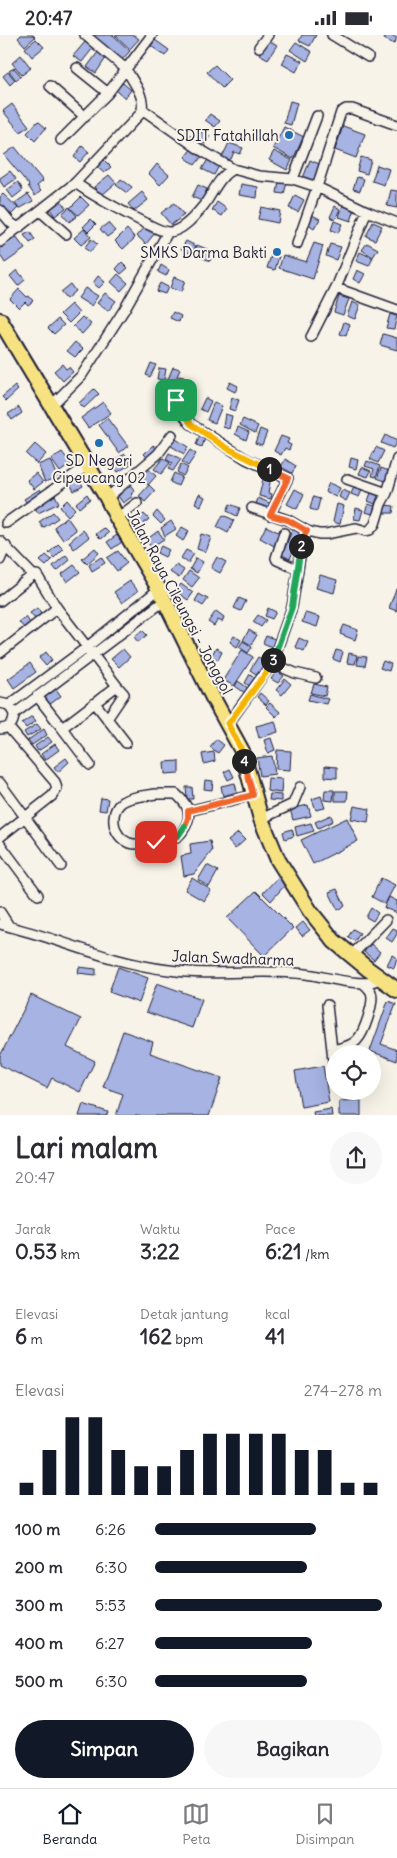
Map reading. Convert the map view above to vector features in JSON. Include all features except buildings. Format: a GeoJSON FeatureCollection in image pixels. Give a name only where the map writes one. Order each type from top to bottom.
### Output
{"type":"FeatureCollection","features":[{"type":"Feature","properties":{"kind":"main road","name":"Jalan Raya Cileungsi - Jonggol"},"geometry":{"type":"LineString","coordinates":[[0,320],[88,465],[162,595],[213,698],[242,751],[253,795],[278,860],[324,929],[351,956],[397,990]]}},
{"type":"Feature","properties":{"kind":"street"},"geometry":{"type":"LineString","coordinates":[[0,242],[75,183],[138,117],[142,109],[140,95],[126,69],[84,35]]}},
{"type":"Feature","properties":{"kind":"street"},"geometry":{"type":"LineString","coordinates":[[259,47],[268,35]]}},
{"type":"Feature","properties":{"kind":"street"},"geometry":{"type":"LineString","coordinates":[[332,35],[368,57]]}},
{"type":"Feature","properties":{"kind":"street"},"geometry":{"type":"LineString","coordinates":[[61,140],[108,93],[146,37]]}},
{"type":"Feature","properties":{"kind":"street"},"geometry":{"type":"LineString","coordinates":[[77,67],[108,93]]}},
{"type":"Feature","properties":{"kind":"street"},"geometry":{"type":"LineString","coordinates":[[50,86],[85,117]]}},
{"type":"Feature","properties":{"kind":"street"},"geometry":{"type":"LineString","coordinates":[[142,109],[199,149],[233,169],[259,176],[293,179],[317,187],[397,223]]}},
{"type":"Feature","properties":{"kind":"street"},"geometry":{"type":"LineString","coordinates":[[297,244],[341,113],[346,109],[352,109],[397,125]]}},
{"type":"Feature","properties":{"kind":"street"},"geometry":{"type":"LineString","coordinates":[[293,179],[317,116]]}},
{"type":"Feature","properties":{"kind":"street"},"geometry":{"type":"LineString","coordinates":[[75,183],[101,201],[168,232],[179,228],[195,217],[221,179],[233,169]]}},
{"type":"Feature","properties":{"kind":"street"},"geometry":{"type":"LineString","coordinates":[[0,210],[11,223],[19,228]]}},
{"type":"Feature","properties":{"kind":"street"},"geometry":{"type":"LineString","coordinates":[[40,211],[66,234]]}},
{"type":"Feature","properties":{"kind":"street"},"geometry":{"type":"LineString","coordinates":[[310,337],[336,288],[367,211]]}},
{"type":"Feature","properties":{"kind":"street"},"geometry":{"type":"LineString","coordinates":[[51,406],[82,375],[124,310],[168,232]]}},
{"type":"Feature","properties":{"kind":"street"},"geometry":{"type":"LineString","coordinates":[[336,288],[397,310]]}},
{"type":"Feature","properties":{"kind":"street"},"geometry":{"type":"LineString","coordinates":[[176,400],[191,424],[246,459],[288,478],[270,515]]}},
{"type":"Feature","properties":{"kind":"street"},"geometry":{"type":"LineString","coordinates":[[107,498],[158,454],[172,435]]}},
{"type":"Feature","properties":{"kind":"street"},"geometry":{"type":"LineString","coordinates":[[252,508],[288,520],[307,531],[322,535],[356,528],[366,531],[370,530],[375,524],[379,509],[387,493],[397,459]]}},
{"type":"Feature","properties":{"kind":"street"},"geometry":{"type":"LineString","coordinates":[[6,523],[88,465]]}},
{"type":"Feature","properties":{"kind":"street"},"geometry":{"type":"LineString","coordinates":[[346,479],[387,493]]}},
{"type":"Feature","properties":{"kind":"street"},"geometry":{"type":"LineString","coordinates":[[117,518],[137,503]]}},
{"type":"Feature","properties":{"kind":"street"},"geometry":{"type":"LineString","coordinates":[[228,724],[272,663],[289,619],[303,538],[307,531]]}},
{"type":"Feature","properties":{"kind":"street"},"geometry":{"type":"LineString","coordinates":[[284,533],[276,558],[277,561],[297,569]]}},
{"type":"Feature","properties":{"kind":"street"},"geometry":{"type":"LineString","coordinates":[[0,560],[3,544]]}},
{"type":"Feature","properties":{"kind":"street"},"geometry":{"type":"LineString","coordinates":[[3,544],[33,575],[38,577],[57,608],[124,694],[107,719]]}},
{"type":"Feature","properties":{"kind":"street"},"geometry":{"type":"LineString","coordinates":[[0,601],[33,575]]}},
{"type":"Feature","properties":{"kind":"street"},"geometry":{"type":"LineString","coordinates":[[14,714],[4,704],[162,595]]}},
{"type":"Feature","properties":{"kind":"street"},"geometry":{"type":"LineString","coordinates":[[0,837],[57,791],[55,782],[4,728],[12,724],[14,714],[93,655],[162,595]]}},
{"type":"Feature","properties":{"kind":"street"},"geometry":{"type":"LineString","coordinates":[[0,653],[57,608]]}},
{"type":"Feature","properties":{"kind":"street"},"geometry":{"type":"LineString","coordinates":[[272,663],[295,673],[316,678]]}},
{"type":"Feature","properties":{"kind":"street"},"geometry":{"type":"LineString","coordinates":[[62,728],[117,685]]}},
{"type":"Feature","properties":{"kind":"street"},"geometry":{"type":"LineString","coordinates":[[37,696],[90,765]]}},
{"type":"Feature","properties":{"kind":"street"},"geometry":{"type":"LineString","coordinates":[[94,703],[126,743]]}},
{"type":"Feature","properties":{"kind":"street"},"geometry":{"type":"LineString","coordinates":[[0,783],[61,866]]}},
{"type":"Feature","properties":{"kind":"street"},"geometry":{"type":"LineString","coordinates":[[261,819],[293,804],[300,787]]}},
{"type":"Feature","properties":{"kind":"street"},"geometry":{"type":"LineString","coordinates":[[176,794],[186,804],[188,811],[188,818],[183,830],[178,836],[167,840],[136,844],[128,843],[116,833],[114,817],[116,810],[122,802],[134,797],[176,794]]}},
{"type":"Feature","properties":{"kind":"street"},"geometry":{"type":"LineString","coordinates":[[188,811],[253,795]]}},
{"type":"Feature","properties":{"kind":"street"},"geometry":{"type":"LineString","coordinates":[[0,844],[38,895]]}},
{"type":"Feature","properties":{"kind":"street"},"geometry":{"type":"LineString","coordinates":[[0,911],[9,927]]}},
{"type":"Feature","properties":{"kind":"street"},"geometry":{"type":"LineString","coordinates":[[351,956],[386,920]]}},
{"type":"Feature","properties":{"kind":"street","name":"Jalan Swadharma"},"geometry":{"type":"LineString","coordinates":[[0,924],[125,963],[169,970],[190,972],[299,973],[363,983],[374,983],[380,978]]}},
{"type":"Feature","properties":{"kind":"street"},"geometry":{"type":"LineString","coordinates":[[350,1045],[357,1041],[368,1018],[372,996],[371,991],[363,983]]}},
{"type":"Feature","properties":{"kind":"street"},"geometry":{"type":"LineString","coordinates":[[327,1005],[331,1045]]}},
{"type":"Feature","properties":{"kind":"place","name":"SDIT Fatahillah"},"geometry":{"type":"Point","coordinates":[289,135]}},
{"type":"Feature","properties":{"kind":"place","name":"SMKS Darma Bakti"},"geometry":{"type":"Point","coordinates":[277,252]}},
{"type":"Feature","properties":{"kind":"place","name":"SD Negeri Cipeucang 02"},"geometry":{"type":"Point","coordinates":[99,443]}},
{"type":"Feature","properties":{"kind":"route"},"geometry":{"type":"LineString","coordinates":[[156,842],[178,836],[186,825],[188,811],[253,795],[242,751],[228,724],[272,663],[289,619],[303,538],[307,531],[288,520],[270,515],[288,478],[246,459],[191,424],[176,400]]}}]}
